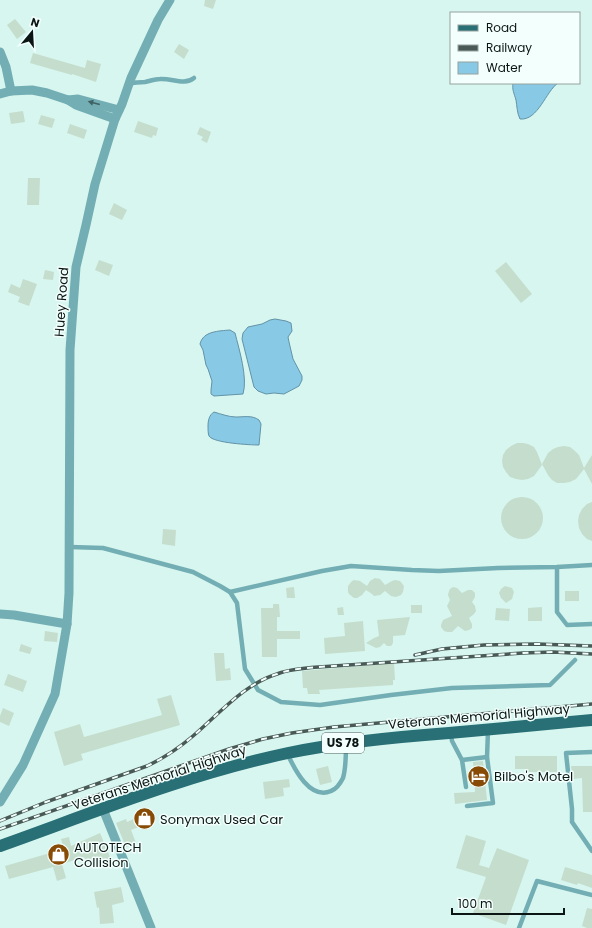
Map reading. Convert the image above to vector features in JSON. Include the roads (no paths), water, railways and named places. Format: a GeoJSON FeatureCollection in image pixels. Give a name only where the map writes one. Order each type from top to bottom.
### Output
{"type":"FeatureCollection","features":[{"type":"Feature","properties":{"kind":"main road","name":"Veterans Memorial Highway"},"geometry":{"type":"LineString","coordinates":[[0,846],[102,809],[208,774],[240,764],[288,753],[346,743],[592,720]]}},
{"type":"Feature","properties":{"kind":"street","name":"Huey Road"},"geometry":{"type":"LineString","coordinates":[[0,802],[23,765],[55,694],[67,624],[70,547],[70,350],[76,266],[95,184],[115,119],[129,83],[158,20],[170,0]]}},
{"type":"Feature","properties":{"kind":"street"},"geometry":{"type":"LineString","coordinates":[[0,52],[6,67],[11,90]]}},
{"type":"Feature","properties":{"kind":"street"},"geometry":{"type":"LineString","coordinates":[[0,94],[11,90],[32,90],[47,93],[115,119]]}},
{"type":"Feature","properties":{"kind":"street"},"geometry":{"type":"LineString","coordinates":[[68,100],[78,99],[119,110]]}},
{"type":"Feature","properties":{"kind":"street"},"geometry":{"type":"LineString","coordinates":[[0,614],[67,624]]}},
{"type":"Feature","properties":{"kind":"street"},"geometry":{"type":"LineString","coordinates":[[102,809],[151,928]]}},
{"type":"Feature","properties":{"kind":"lane"},"geometry":{"type":"LineString","coordinates":[[129,83],[146,82],[158,79],[184,82],[190,81],[194,78]]}},
{"type":"Feature","properties":{"kind":"lane"},"geometry":{"type":"LineString","coordinates":[[70,547],[103,548],[193,572],[230,592],[236,603],[245,668],[258,690],[281,702],[320,705],[452,688],[550,685],[574,660]]}},
{"type":"Feature","properties":{"kind":"lane"},"geometry":{"type":"LineString","coordinates":[[230,592],[322,570],[351,566],[439,571],[592,565]]}},
{"type":"Feature","properties":{"kind":"lane"},"geometry":{"type":"LineString","coordinates":[[557,567],[557,612],[567,625],[592,624]]}},
{"type":"Feature","properties":{"kind":"lane"},"geometry":{"type":"LineString","coordinates":[[467,806],[493,803],[487,757],[488,729]]}},
{"type":"Feature","properties":{"kind":"lane"},"geometry":{"type":"LineString","coordinates":[[451,732],[452,742],[462,760],[466,787]]}},
{"type":"Feature","properties":{"kind":"lane"},"geometry":{"type":"LineString","coordinates":[[288,753],[298,774],[308,786],[316,791],[327,793],[336,788],[343,778],[346,743]]}},
{"type":"Feature","properties":{"kind":"lane"},"geometry":{"type":"LineString","coordinates":[[592,752],[566,753],[572,822],[592,851]]}},
{"type":"Feature","properties":{"kind":"lane"},"geometry":{"type":"LineString","coordinates":[[462,760],[487,757]]}},
{"type":"Feature","properties":{"kind":"lane"},"geometry":{"type":"LineString","coordinates":[[519,928],[537,881],[592,895]]}},
{"type":"Feature","properties":{"kind":"water"},"geometry":{"type":"Polygon","coordinates":[[[513,84],[557,84],[537,111],[526,118],[520,119],[513,84]]]}},
{"type":"Feature","properties":{"kind":"water"},"geometry":{"type":"Polygon","coordinates":[[[275,319],[291,323],[292,331],[288,337],[293,359],[302,376],[302,380],[299,386],[284,394],[266,394],[258,391],[254,387],[242,339],[243,333],[248,327],[275,319]]]}},
{"type":"Feature","properties":{"kind":"water"},"geometry":{"type":"Polygon","coordinates":[[[230,330],[235,333],[244,372],[243,394],[214,396],[211,394],[212,381],[200,344],[204,336],[212,332],[230,330]]]}},
{"type":"Feature","properties":{"kind":"water"},"geometry":{"type":"Polygon","coordinates":[[[214,412],[233,417],[251,417],[259,420],[261,424],[259,445],[232,443],[217,440],[209,436],[208,424],[210,416],[214,412]]]}},
{"type":"Feature","properties":{"kind":"railway"},"geometry":{"type":"LineString","coordinates":[[415,655],[442,649],[484,645],[537,644],[592,646]]}},
{"type":"Feature","properties":{"kind":"railway"},"geometry":{"type":"LineString","coordinates":[[0,821],[46,802],[153,763],[188,740],[232,700],[243,692],[265,679],[282,672],[314,667],[523,653],[553,652],[592,654]]}},
{"type":"Feature","properties":{"kind":"railway"},"geometry":{"type":"LineString","coordinates":[[0,829],[229,749],[263,739],[334,727],[592,704]]}},
{"type":"Feature","properties":{"kind":"place","name":"Bilbo's Motel"},"geometry":{"type":"Point","coordinates":[479,776]}},
{"type":"Feature","properties":{"kind":"place","name":"Sonymax Used Car"},"geometry":{"type":"Point","coordinates":[144,819]}},
{"type":"Feature","properties":{"kind":"place","name":"AUTOTECH Collision"},"geometry":{"type":"Point","coordinates":[59,854]}}]}
